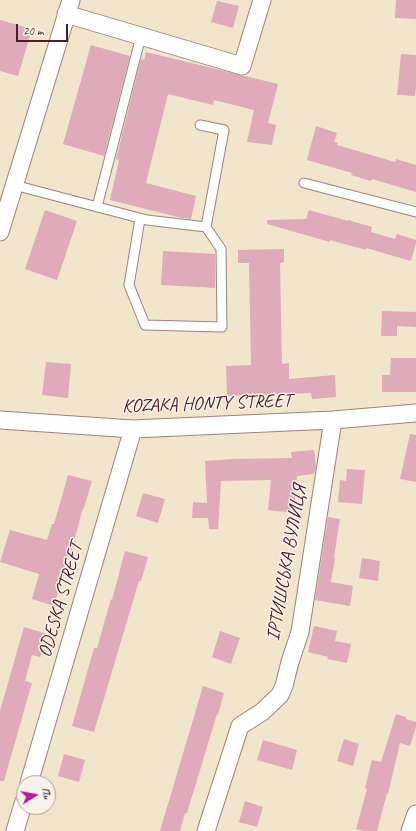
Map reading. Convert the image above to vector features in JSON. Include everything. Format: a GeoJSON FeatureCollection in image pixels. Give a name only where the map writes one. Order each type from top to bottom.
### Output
{"type":"FeatureCollection","features":[{"type":"Feature","properties":{"kind":"street"},"geometry":{"type":"LineString","coordinates":[[0,232],[68,7],[141,36],[242,66],[262,0]]}},
{"type":"Feature","properties":{"kind":"street","name":"KOZAKA HONTY STREET"},"geometry":{"type":"LineString","coordinates":[[0,420],[133,429],[333,420],[416,412]]}},
{"type":"Feature","properties":{"kind":"street","name":"ІРТИШСЬКА ВУЛИЦЯ"},"geometry":{"type":"LineString","coordinates":[[206,831],[240,726],[262,712],[280,695],[284,686],[300,632],[333,420]]}},
{"type":"Feature","properties":{"kind":"street","name":"ODESKA STREET"},"geometry":{"type":"LineString","coordinates":[[31,775],[133,429]]}},
{"type":"Feature","properties":{"kind":"street"},"geometry":{"type":"LineString","coordinates":[[410,831],[416,814]]}},
{"type":"Feature","properties":{"kind":"street"},"geometry":{"type":"LineString","coordinates":[[15,831],[20,815]]}},
{"type":"Feature","properties":{"kind":"lane"},"geometry":{"type":"LineString","coordinates":[[97,207],[141,36]]}},
{"type":"Feature","properties":{"kind":"lane"},"geometry":{"type":"LineString","coordinates":[[140,219],[129,285],[145,325],[222,327],[221,249],[206,227],[224,130],[200,125]]}},
{"type":"Feature","properties":{"kind":"lane"},"geometry":{"type":"LineString","coordinates":[[304,183],[416,212]]}},
{"type":"Feature","properties":{"kind":"lane"},"geometry":{"type":"LineString","coordinates":[[14,184],[140,219],[206,227]]}},
{"type":"Feature","properties":{"kind":"building"},"geometry":{"type":"Polygon","coordinates":[[[396,0],[416,0],[416,19],[395,18],[396,0]]]}},
{"type":"Feature","properties":{"kind":"building"},"geometry":{"type":"Polygon","coordinates":[[[217,1],[239,6],[233,28],[211,22],[217,1]]]}},
{"type":"Feature","properties":{"kind":"building"},"geometry":{"type":"Polygon","coordinates":[[[0,20],[32,29],[18,76],[0,71],[0,20]]]}},
{"type":"Feature","properties":{"kind":"building"},"geometry":{"type":"Polygon","coordinates":[[[91,45],[130,56],[104,156],[63,144],[91,45]]]}},
{"type":"Feature","properties":{"kind":"building"},"geometry":{"type":"Polygon","coordinates":[[[146,52],[278,84],[268,123],[276,125],[272,145],[247,142],[254,110],[214,100],[213,105],[168,94],[146,183],[196,196],[191,219],[110,200],[119,160],[116,159],[141,59],[144,60],[146,52]]]}},
{"type":"Feature","properties":{"kind":"building"},"geometry":{"type":"Polygon","coordinates":[[[401,54],[416,55],[415,96],[397,95],[401,54]]]}},
{"type":"Feature","properties":{"kind":"building"},"geometry":{"type":"Polygon","coordinates":[[[316,126],[337,133],[334,142],[338,143],[337,145],[395,162],[396,159],[416,165],[416,192],[372,179],[371,181],[351,175],[352,173],[307,160],[316,126]]]}},
{"type":"Feature","properties":{"kind":"building"},"geometry":{"type":"Polygon","coordinates":[[[45,210],[77,221],[57,280],[25,269],[45,210]]]}},
{"type":"Feature","properties":{"kind":"building"},"geometry":{"type":"Polygon","coordinates":[[[309,210],[372,227],[371,232],[395,239],[397,234],[416,240],[411,261],[366,248],[366,250],[330,240],[330,242],[267,224],[267,220],[306,219],[309,210]]]}},
{"type":"Feature","properties":{"kind":"building"},"geometry":{"type":"Polygon","coordinates":[[[284,249],[284,262],[280,263],[282,364],[289,363],[289,379],[335,375],[336,397],[312,399],[311,393],[227,396],[226,366],[251,365],[249,263],[238,263],[238,250],[284,249]]]}},
{"type":"Feature","properties":{"kind":"building"},"geometry":{"type":"Polygon","coordinates":[[[163,251],[215,254],[215,288],[161,285],[163,251]]]}},
{"type":"Feature","properties":{"kind":"building"},"geometry":{"type":"Polygon","coordinates":[[[382,311],[416,312],[416,327],[397,326],[397,336],[381,336],[382,311]]]}},
{"type":"Feature","properties":{"kind":"building"},"geometry":{"type":"Polygon","coordinates":[[[391,358],[416,358],[416,392],[382,392],[382,375],[390,375],[391,358]]]}},
{"type":"Feature","properties":{"kind":"building"},"geometry":{"type":"Polygon","coordinates":[[[46,362],[71,364],[68,398],[42,395],[46,362]]]}},
{"type":"Feature","properties":{"kind":"building"},"geometry":{"type":"Polygon","coordinates":[[[410,434],[416,435],[416,482],[400,479],[410,434]]]}},
{"type":"Feature","properties":{"kind":"building"},"geometry":{"type":"Polygon","coordinates":[[[314,450],[316,467],[314,474],[297,476],[294,513],[268,510],[271,480],[221,481],[218,529],[209,529],[208,518],[192,518],[193,502],[207,503],[205,461],[292,458],[291,452],[314,450]]]}},
{"type":"Feature","properties":{"kind":"building"},"geometry":{"type":"Polygon","coordinates":[[[347,469],[365,470],[362,504],[338,502],[340,480],[346,481],[347,469]]]}},
{"type":"Feature","properties":{"kind":"building"},"geometry":{"type":"Polygon","coordinates":[[[68,475],[92,481],[54,606],[32,599],[39,574],[0,562],[10,530],[47,540],[52,524],[54,524],[68,475]]]}},
{"type":"Feature","properties":{"kind":"building"},"geometry":{"type":"Polygon","coordinates":[[[143,493],[165,499],[158,523],[136,516],[143,493]]]}},
{"type":"Feature","properties":{"kind":"building"},"geometry":{"type":"Polygon","coordinates":[[[328,517],[340,519],[331,582],[353,586],[350,606],[315,600],[328,517]]]}},
{"type":"Feature","properties":{"kind":"building"},"geometry":{"type":"Polygon","coordinates":[[[125,551],[148,557],[141,581],[139,581],[94,732],[72,726],[94,648],[97,648],[111,599],[112,600],[125,551]]]}},
{"type":"Feature","properties":{"kind":"building"},"geometry":{"type":"Polygon","coordinates":[[[362,558],[380,561],[378,581],[359,578],[362,558]]]}},
{"type":"Feature","properties":{"kind":"building"},"geometry":{"type":"Polygon","coordinates":[[[314,626],[337,631],[335,641],[351,644],[347,663],[327,659],[328,657],[308,652],[314,626]]]}},
{"type":"Feature","properties":{"kind":"building"},"geometry":{"type":"Polygon","coordinates":[[[24,627],[47,634],[40,657],[32,655],[25,681],[32,683],[4,781],[0,781],[0,711],[24,627]]]}},
{"type":"Feature","properties":{"kind":"building"},"geometry":{"type":"Polygon","coordinates":[[[220,631],[240,638],[231,664],[212,657],[220,631]]]}},
{"type":"Feature","properties":{"kind":"building"},"geometry":{"type":"Polygon","coordinates":[[[203,686],[224,693],[218,715],[217,714],[187,813],[185,813],[180,831],[160,831],[203,686]]]}},
{"type":"Feature","properties":{"kind":"building"},"geometry":{"type":"Polygon","coordinates":[[[396,714],[416,722],[416,727],[410,746],[400,743],[388,794],[387,793],[377,831],[356,829],[367,789],[365,788],[372,760],[381,762],[396,714]]]}},
{"type":"Feature","properties":{"kind":"building"},"geometry":{"type":"Polygon","coordinates":[[[344,739],[359,744],[353,766],[337,761],[344,739]]]}},
{"type":"Feature","properties":{"kind":"building"},"geometry":{"type":"Polygon","coordinates":[[[263,740],[297,750],[292,770],[257,760],[263,740]]]}},
{"type":"Feature","properties":{"kind":"building"},"geometry":{"type":"Polygon","coordinates":[[[64,754],[85,760],[79,782],[58,776],[64,754]]]}},
{"type":"Feature","properties":{"kind":"building"},"geometry":{"type":"Polygon","coordinates":[[[245,801],[263,807],[257,827],[239,822],[245,801]]]}}]}
